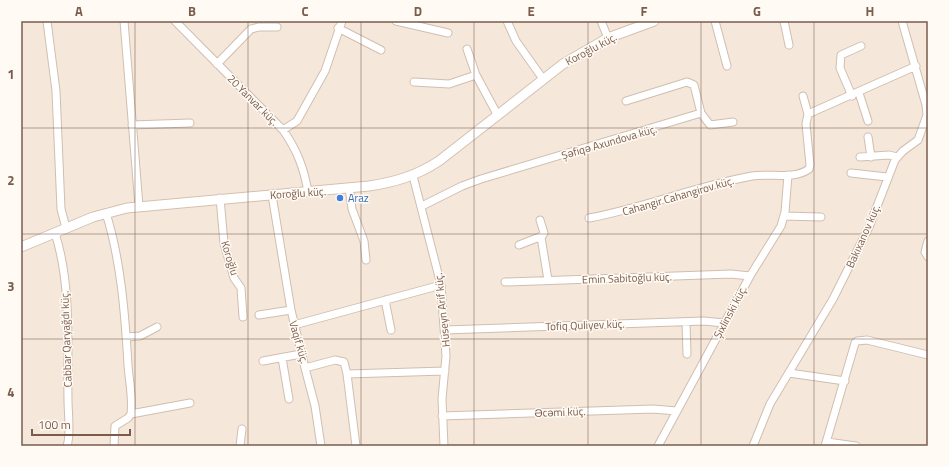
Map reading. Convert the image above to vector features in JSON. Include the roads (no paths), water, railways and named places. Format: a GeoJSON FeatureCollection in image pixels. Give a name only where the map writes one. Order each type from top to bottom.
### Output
{"type":"FeatureCollection","features":[{"type":"Feature","properties":{"kind":"street"},"geometry":{"type":"LineString","coordinates":[[46,21],[56,90],[61,209],[66,228]]}},
{"type":"Feature","properties":{"kind":"street"},"geometry":{"type":"LineString","coordinates":[[124,21],[139,206]]}},
{"type":"Feature","properties":{"kind":"street","name":"20 Yanvar küç."},"geometry":{"type":"LineString","coordinates":[[175,21],[283,130],[295,147],[300,158],[308,192]]}},
{"type":"Feature","properties":{"kind":"street"},"geometry":{"type":"LineString","coordinates":[[396,21],[448,33]]}},
{"type":"Feature","properties":{"kind":"street"},"geometry":{"type":"LineString","coordinates":[[507,21],[516,41],[543,79]]}},
{"type":"Feature","properties":{"kind":"street"},"geometry":{"type":"LineString","coordinates":[[601,21],[608,38]]}},
{"type":"Feature","properties":{"kind":"street","name":"Koroğlu küç."},"geometry":{"type":"LineString","coordinates":[[21,247],[106,213],[139,206],[349,188],[389,183],[413,176],[439,161],[497,114],[574,57],[608,38],[654,21]]}},
{"type":"Feature","properties":{"kind":"street"},"geometry":{"type":"LineString","coordinates":[[715,21],[727,66]]}},
{"type":"Feature","properties":{"kind":"street"},"geometry":{"type":"LineString","coordinates":[[784,21],[789,45]]}},
{"type":"Feature","properties":{"kind":"street","name":"Bakıxanov küç."},"geometry":{"type":"LineString","coordinates":[[753,446],[770,404],[833,299],[869,227],[887,177],[897,157],[918,140],[926,124],[927,110],[916,66],[902,21]]}},
{"type":"Feature","properties":{"kind":"street"},"geometry":{"type":"LineString","coordinates":[[283,130],[297,121],[325,71],[340,24],[382,50]]}},
{"type":"Feature","properties":{"kind":"street"},"geometry":{"type":"LineString","coordinates":[[217,64],[251,29],[259,26],[277,27]]}},
{"type":"Feature","properties":{"kind":"street"},"geometry":{"type":"LineString","coordinates":[[861,46],[841,55],[839,63],[856,94],[868,121]]}},
{"type":"Feature","properties":{"kind":"street"},"geometry":{"type":"LineString","coordinates":[[467,49],[476,75],[497,114]]}},
{"type":"Feature","properties":{"kind":"street"},"geometry":{"type":"LineString","coordinates":[[803,96],[808,114],[816,109],[856,94],[916,66]]}},
{"type":"Feature","properties":{"kind":"street"},"geometry":{"type":"LineString","coordinates":[[414,82],[449,84],[476,75]]}},
{"type":"Feature","properties":{"kind":"street"},"geometry":{"type":"LineString","coordinates":[[626,101],[687,82],[692,82],[701,113],[710,125],[733,122]]}},
{"type":"Feature","properties":{"kind":"street","name":"Şəfiqə Axundova küç."},"geometry":{"type":"LineString","coordinates":[[422,206],[462,186],[481,179],[701,113]]}},
{"type":"Feature","properties":{"kind":"street","name":"Cahangir Cahangirov küç."},"geometry":{"type":"LineString","coordinates":[[589,218],[628,210],[710,185],[753,176],[788,175],[805,172],[809,169],[806,124],[808,114]]}},
{"type":"Feature","properties":{"kind":"street"},"geometry":{"type":"LineString","coordinates":[[132,124],[190,124]]}},
{"type":"Feature","properties":{"kind":"street"},"geometry":{"type":"LineString","coordinates":[[868,137],[871,157]]}},
{"type":"Feature","properties":{"kind":"street"},"geometry":{"type":"LineString","coordinates":[[860,157],[889,155],[897,157]]}},
{"type":"Feature","properties":{"kind":"street"},"geometry":{"type":"LineString","coordinates":[[851,173],[887,177]]}},
{"type":"Feature","properties":{"kind":"street","name":"Şıxlinski küç."},"geometry":{"type":"LineString","coordinates":[[658,446],[750,276],[781,226],[784,216],[788,175]]}},
{"type":"Feature","properties":{"kind":"street","name":"Hüseyn Arif küç."},"geometry":{"type":"LineString","coordinates":[[413,176],[441,284],[445,330],[445,371],[442,399],[444,446]]}},
{"type":"Feature","properties":{"kind":"street"},"geometry":{"type":"LineString","coordinates":[[349,188],[352,209],[364,241],[366,260]]}},
{"type":"Feature","properties":{"kind":"street","name":"Vaqif küç."},"geometry":{"type":"LineString","coordinates":[[272,195],[291,310],[305,368],[341,360],[344,362],[347,374],[356,446]]}},
{"type":"Feature","properties":{"kind":"street","name":"Koroğlu"},"geometry":{"type":"LineString","coordinates":[[220,198],[224,244],[234,278],[240,288],[243,317]]}},
{"type":"Feature","properties":{"kind":"street"},"geometry":{"type":"LineString","coordinates":[[106,213],[115,254],[126,337],[131,414]]}},
{"type":"Feature","properties":{"kind":"street"},"geometry":{"type":"LineString","coordinates":[[784,216],[821,217]]}},
{"type":"Feature","properties":{"kind":"street"},"geometry":{"type":"LineString","coordinates":[[540,220],[544,233],[541,237],[548,280]]}},
{"type":"Feature","properties":{"kind":"street","name":"Cabbar Qaryağdı küç."},"geometry":{"type":"LineString","coordinates":[[55,233],[61,256],[65,285],[67,446]]}},
{"type":"Feature","properties":{"kind":"street"},"geometry":{"type":"LineString","coordinates":[[519,245],[541,237]]}},
{"type":"Feature","properties":{"kind":"street"},"geometry":{"type":"LineString","coordinates":[[928,241],[925,252],[928,257]]}},
{"type":"Feature","properties":{"kind":"street","name":"Emin Sabitoğlu küç."},"geometry":{"type":"LineString","coordinates":[[505,282],[731,274],[750,276]]}},
{"type":"Feature","properties":{"kind":"street"},"geometry":{"type":"LineString","coordinates":[[294,325],[441,284]]}},
{"type":"Feature","properties":{"kind":"street"},"geometry":{"type":"LineString","coordinates":[[385,300],[391,330]]}},
{"type":"Feature","properties":{"kind":"street"},"geometry":{"type":"LineString","coordinates":[[259,315],[291,310]]}},
{"type":"Feature","properties":{"kind":"street"},"geometry":{"type":"LineString","coordinates":[[686,322],[687,354]]}},
{"type":"Feature","properties":{"kind":"street","name":"Tofiq Quliyev küç."},"geometry":{"type":"LineString","coordinates":[[445,330],[686,322],[724,323]]}},
{"type":"Feature","properties":{"kind":"street"},"geometry":{"type":"LineString","coordinates":[[126,337],[140,336],[156,327]]}},
{"type":"Feature","properties":{"kind":"street"},"geometry":{"type":"LineString","coordinates":[[856,446],[826,444],[855,343],[861,339],[928,355]]}},
{"type":"Feature","properties":{"kind":"street"},"geometry":{"type":"LineString","coordinates":[[263,361],[301,354]]}},
{"type":"Feature","properties":{"kind":"street"},"geometry":{"type":"LineString","coordinates":[[282,358],[289,399]]}},
{"type":"Feature","properties":{"kind":"street"},"geometry":{"type":"LineString","coordinates":[[305,368],[315,406],[320,446]]}},
{"type":"Feature","properties":{"kind":"street"},"geometry":{"type":"LineString","coordinates":[[347,374],[445,371]]}},
{"type":"Feature","properties":{"kind":"street"},"geometry":{"type":"LineString","coordinates":[[789,373],[845,381]]}},
{"type":"Feature","properties":{"kind":"street"},"geometry":{"type":"LineString","coordinates":[[114,446],[115,426],[131,414],[190,403]]}},
{"type":"Feature","properties":{"kind":"street","name":"Əcəmi küç."},"geometry":{"type":"LineString","coordinates":[[442,416],[653,409],[677,412]]}},
{"type":"Feature","properties":{"kind":"street"},"geometry":{"type":"LineString","coordinates":[[240,446],[242,429]]}},
{"type":"Feature","properties":{"kind":"place","name":"Araz"},"geometry":{"type":"Point","coordinates":[340,198]}}]}
